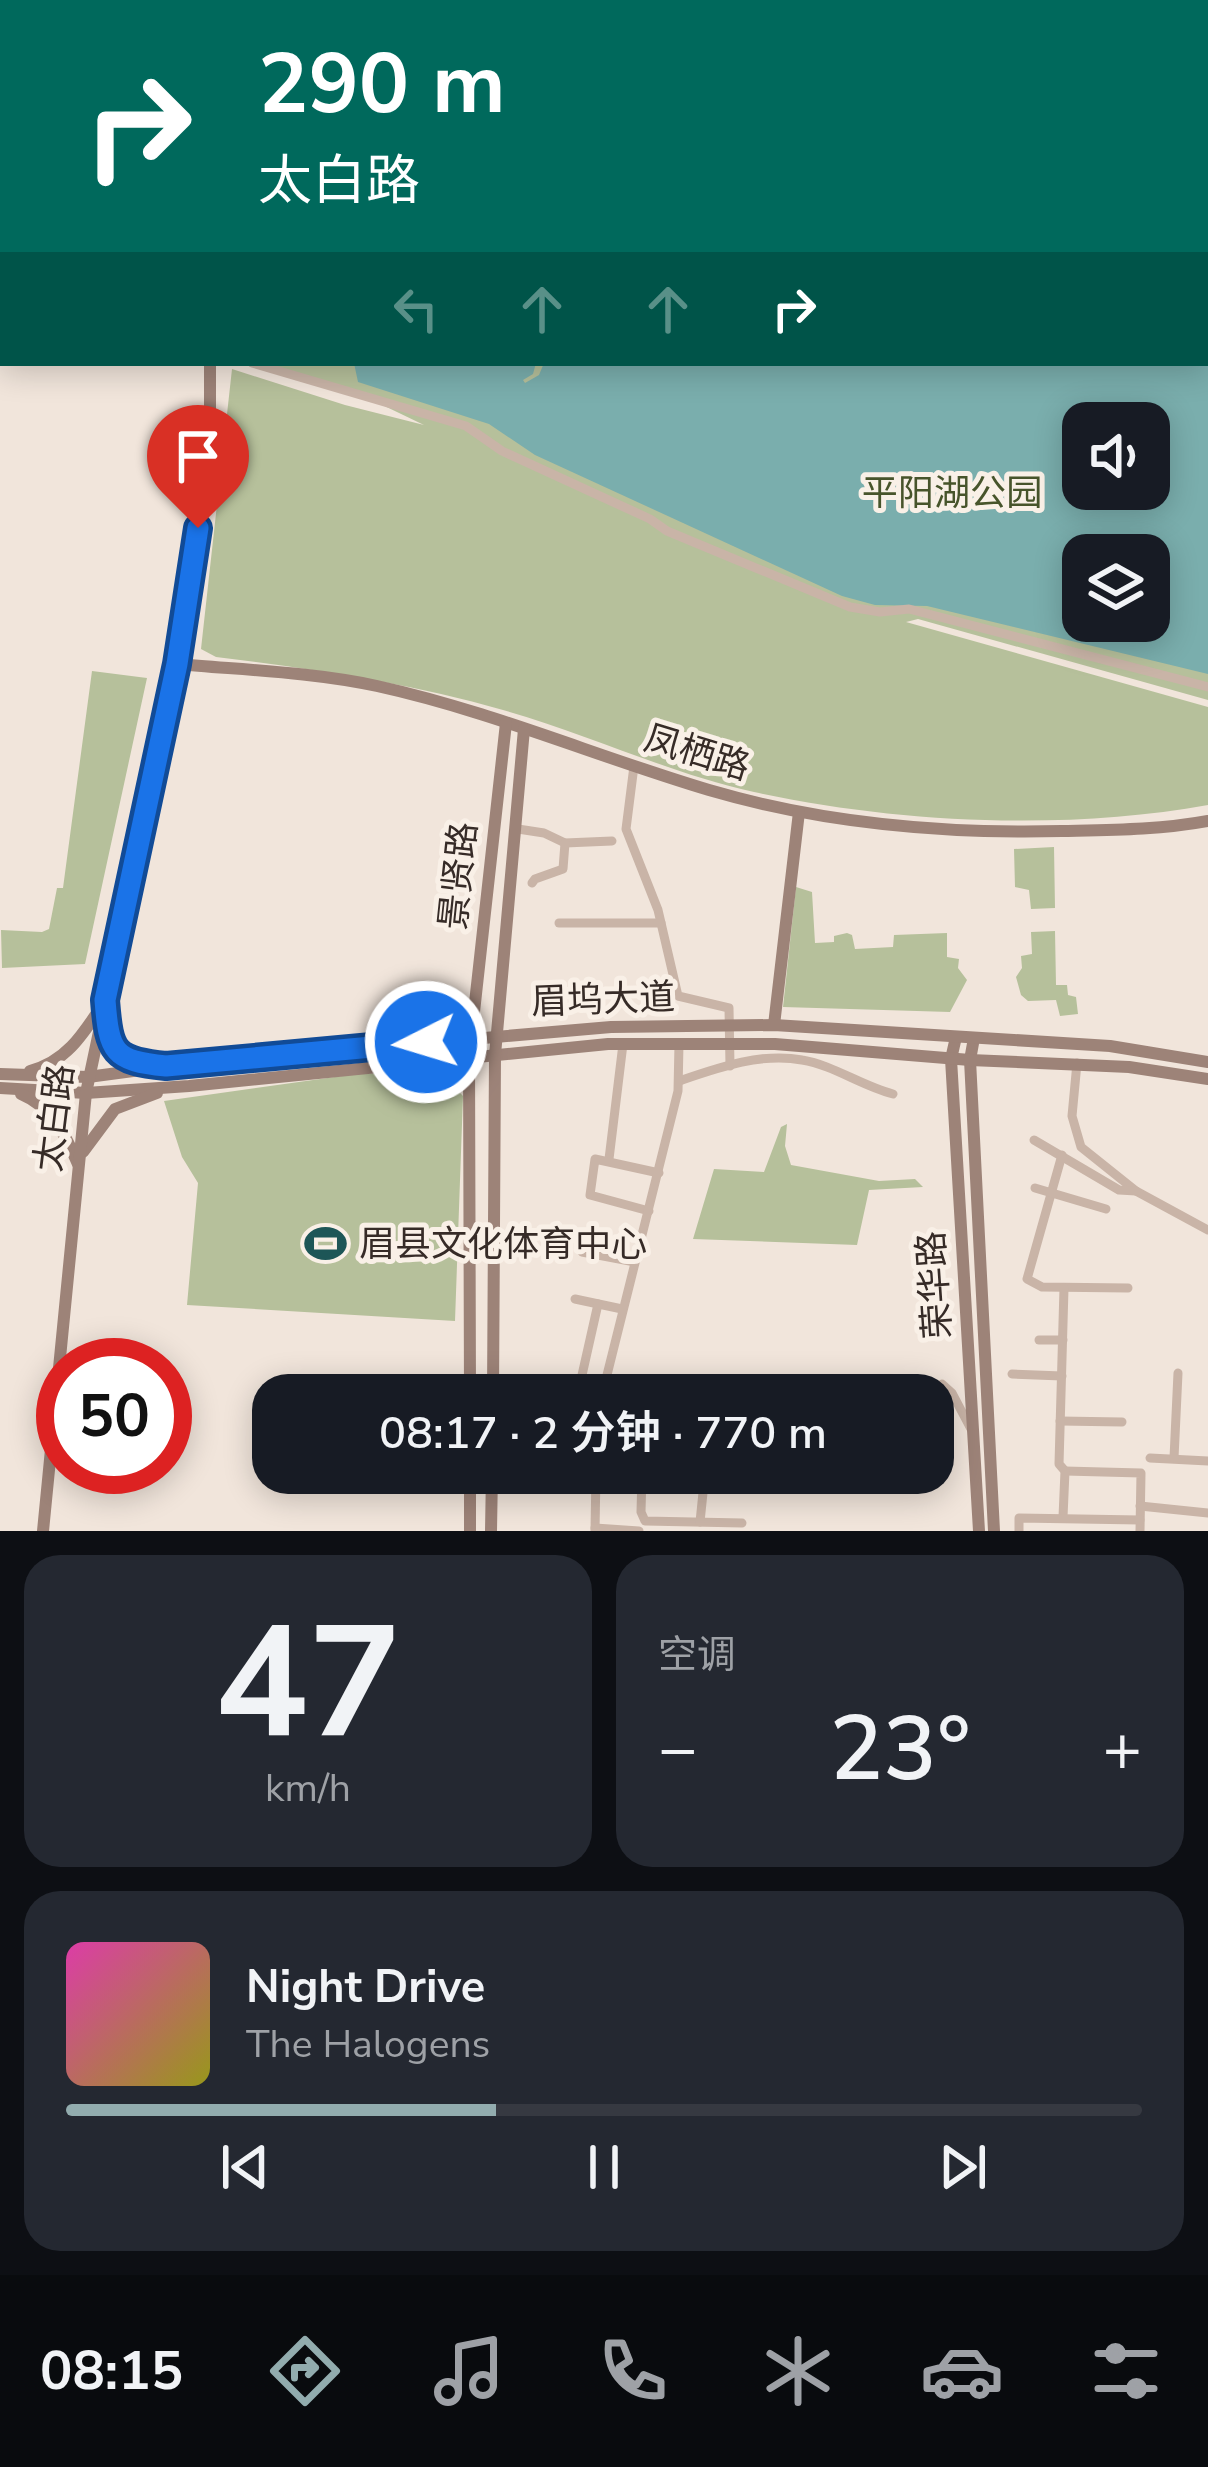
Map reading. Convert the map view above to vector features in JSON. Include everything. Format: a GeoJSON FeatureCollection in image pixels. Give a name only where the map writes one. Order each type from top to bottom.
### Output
{"type":"FeatureCollection","features":[{"type":"Feature","properties":{"kind":"main road","name":"太白路"},"geometry":{"type":"LineString","coordinates":[[43,1531],[88,1077],[177,664],[210,451],[210,366]]}},
{"type":"Feature","properties":{"kind":"main road","name":"凤栖路"},"geometry":{"type":"LineString","coordinates":[[177,664],[376,686],[506,723],[707,790],[799,812],[906,828],[989,833],[1171,828],[1208,821]]}},
{"type":"Feature","properties":{"kind":"main road","name":"景贤路"},"geometry":{"type":"LineString","coordinates":[[470,1374],[470,1057],[506,723]]}},
{"type":"Feature","properties":{"kind":"main road","name":"景贤路"},"geometry":{"type":"LineString","coordinates":[[493,1374],[496,1055],[524,729]]}},
{"type":"Feature","properties":{"kind":"main road"},"geometry":{"type":"LineString","coordinates":[[774,1025],[799,812]]}},
{"type":"Feature","properties":{"kind":"main road"},"geometry":{"type":"LineString","coordinates":[[105,1000],[114,1051],[132,1063],[166,1066]]}},
{"type":"Feature","properties":{"kind":"main road"},"geometry":{"type":"LineString","coordinates":[[2,1081],[60,1059],[80,1039],[105,1000]]}},
{"type":"Feature","properties":{"kind":"main road","name":"眉坞大道"},"geometry":{"type":"LineString","coordinates":[[2,1081],[88,1077],[611,1027],[774,1025],[1110,1046],[1208,1062]]}},
{"type":"Feature","properties":{"kind":"main road","name":"荣华路"},"geometry":{"type":"LineString","coordinates":[[956,1037],[951,1059],[979,1531]]}},
{"type":"Feature","properties":{"kind":"main road","name":"荣华路"},"geometry":{"type":"LineString","coordinates":[[974,1038],[970,1060],[994,1531]]}},
{"type":"Feature","properties":{"kind":"main road","name":"眉坞大道"},"geometry":{"type":"LineString","coordinates":[[2,1081],[86,1093],[622,1044],[775,1044],[951,1059],[1077,1063],[1208,1079]]}},
{"type":"Feature","properties":{"kind":"main road"},"geometry":{"type":"LineString","coordinates":[[2,1081],[44,1107],[68,1139],[79,1165]]}},
{"type":"Feature","properties":{"kind":"main road"},"geometry":{"type":"LineString","coordinates":[[79,1165],[86,1143],[115,1109],[178,1086]]}},
{"type":"Feature","properties":{"kind":"main road"},"geometry":{"type":"LineString","coordinates":[[470,1494],[470,1531]]}},
{"type":"Feature","properties":{"kind":"main road"},"geometry":{"type":"LineString","coordinates":[[491,1531],[492,1494]]}},
{"type":"Feature","properties":{"kind":"street"},"geometry":{"type":"LineString","coordinates":[[262,366],[466,426],[502,451],[667,531],[850,608],[909,609],[1208,686]]}},
{"type":"Feature","properties":{"kind":"street"},"geometry":{"type":"LineString","coordinates":[[634,766],[626,829],[661,923],[678,996],[729,1008],[730,1066]]}},
{"type":"Feature","properties":{"kind":"street"},"geometry":{"type":"LineString","coordinates":[[518,829],[544,832],[565,843],[612,841]]}},
{"type":"Feature","properties":{"kind":"street"},"geometry":{"type":"LineString","coordinates":[[532,884],[535,878],[563,869],[565,843]]}},
{"type":"Feature","properties":{"kind":"street"},"geometry":{"type":"LineString","coordinates":[[559,923],[661,923]]}},
{"type":"Feature","properties":{"kind":"street"},"geometry":{"type":"LineString","coordinates":[[609,1159],[622,1044]]}},
{"type":"Feature","properties":{"kind":"street"},"geometry":{"type":"LineString","coordinates":[[607,1374],[659,1174],[679,1081],[680,1044]]}},
{"type":"Feature","properties":{"kind":"street"},"geometry":{"type":"LineString","coordinates":[[679,1081],[774,1058],[806,1060],[893,1094]]}},
{"type":"Feature","properties":{"kind":"street"},"geometry":{"type":"LineString","coordinates":[[1077,1063],[1072,1116],[1081,1147],[1136,1191],[1208,1230]]}},
{"type":"Feature","properties":{"kind":"street"},"geometry":{"type":"LineString","coordinates":[[1034,1140],[1119,1190],[1136,1191]]}},
{"type":"Feature","properties":{"kind":"street"},"geometry":{"type":"LineString","coordinates":[[1062,1155],[1027,1279],[1042,1287],[1128,1288]]}},
{"type":"Feature","properties":{"kind":"street"},"geometry":{"type":"LineString","coordinates":[[649,1211],[590,1195],[596,1159],[659,1174]]}},
{"type":"Feature","properties":{"kind":"street"},"geometry":{"type":"LineString","coordinates":[[1035,1189],[1106,1209]]}},
{"type":"Feature","properties":{"kind":"street"},"geometry":{"type":"LineString","coordinates":[[582,1252],[635,1262]]}},
{"type":"Feature","properties":{"kind":"street"},"geometry":{"type":"LineString","coordinates":[[1063,1517],[1065,1471],[1059,1464],[1064,1288]]}},
{"type":"Feature","properties":{"kind":"street"},"geometry":{"type":"LineString","coordinates":[[575,1298],[622,1310]]}},
{"type":"Feature","properties":{"kind":"street"},"geometry":{"type":"LineString","coordinates":[[582,1374],[598,1304]]}},
{"type":"Feature","properties":{"kind":"street"},"geometry":{"type":"LineString","coordinates":[[1039,1340],[1063,1340]]}},
{"type":"Feature","properties":{"kind":"street"},"geometry":{"type":"LineString","coordinates":[[1174,1458],[1178,1373]]}},
{"type":"Feature","properties":{"kind":"street"},"geometry":{"type":"LineString","coordinates":[[1012,1374],[1061,1376]]}},
{"type":"Feature","properties":{"kind":"street"},"geometry":{"type":"LineString","coordinates":[[954,1397],[974,1434]]}},
{"type":"Feature","properties":{"kind":"street"},"geometry":{"type":"LineString","coordinates":[[1060,1421],[1122,1422]]}},
{"type":"Feature","properties":{"kind":"street"},"geometry":{"type":"LineString","coordinates":[[1150,1458],[1208,1461]]}},
{"type":"Feature","properties":{"kind":"street"},"geometry":{"type":"LineString","coordinates":[[1019,1531],[1019,1518],[1063,1517],[1140,1526],[1141,1473],[1065,1471]]}},
{"type":"Feature","properties":{"kind":"street"},"geometry":{"type":"LineString","coordinates":[[596,1494],[595,1529],[639,1531]]}},
{"type":"Feature","properties":{"kind":"street"},"geometry":{"type":"LineString","coordinates":[[641,1494],[645,1521],[681,1526],[742,1523]]}},
{"type":"Feature","properties":{"kind":"street"},"geometry":{"type":"LineString","coordinates":[[700,1522],[703,1494]]}},
{"type":"Feature","properties":{"kind":"street"},"geometry":{"type":"LineString","coordinates":[[1140,1507],[1208,1514]]}},
{"type":"Feature","properties":{"kind":"green space"},"geometry":{"type":"Polygon","coordinates":[[[272,366],[1208,366],[1208,700],[918,619],[906,622],[1208,707],[1208,805],[1097,818],[981,820],[808,803],[722,784],[467,700],[361,678],[216,657],[201,649],[232,369],[424,425],[345,387],[272,366]]]}},
{"type":"Feature","properties":{"kind":"green space"},"geometry":{"type":"Polygon","coordinates":[[[92,671],[147,678],[85,964],[2,968],[1,930],[49,929],[57,888],[63,888],[92,671]]]}},
{"type":"Feature","properties":{"kind":"green space"},"geometry":{"type":"Polygon","coordinates":[[[1054,847],[1055,908],[1031,909],[1029,890],[1015,887],[1014,849],[1054,847]]]}},
{"type":"Feature","properties":{"kind":"green space"},"geometry":{"type":"Polygon","coordinates":[[[796,887],[812,892],[815,943],[834,942],[834,936],[847,933],[855,949],[893,947],[894,935],[947,933],[947,957],[959,959],[958,968],[967,980],[950,1012],[783,1007],[796,887]]]}},
{"type":"Feature","properties":{"kind":"green space"},"geometry":{"type":"Polygon","coordinates":[[[1055,931],[1056,985],[1067,985],[1068,995],[1076,997],[1078,1014],[1060,1016],[1056,1000],[1028,1001],[1016,977],[1022,968],[1021,956],[1032,954],[1031,932],[1055,931]]]}},
{"type":"Feature","properties":{"kind":"green space","name":"眉县文化体育中心"},"geometry":{"type":"Polygon","coordinates":[[[439,1071],[463,1096],[455,1321],[187,1305],[198,1183],[182,1157],[164,1101],[356,1074],[439,1071]]]}},
{"type":"Feature","properties":{"kind":"green space"},"geometry":{"type":"Polygon","coordinates":[[[787,1124],[785,1146],[791,1165],[879,1181],[915,1179],[923,1187],[869,1190],[857,1245],[693,1239],[714,1169],[764,1172],[781,1127],[787,1124]]]}},
{"type":"Feature","properties":{"kind":"water","name":"平阳湖公园"},"geometry":{"type":"Polygon","coordinates":[[[355,366],[535,366],[525,383],[539,375],[543,366],[1208,366],[1208,674],[1076,642],[1170,642],[1170,534],[1062,534],[1062,639],[927,606],[875,605],[842,596],[535,455],[489,424],[358,382],[355,366]]]}},
{"type":"Feature","properties":{"kind":"place","name":"眉县文化体育中心"},"geometry":{"type":"Point","coordinates":[325,1244]}},
{"type":"Feature","properties":{"kind":"route"},"geometry":{"type":"LineString","coordinates":[[198,528],[177,664],[105,1000],[114,1051],[132,1063],[166,1066],[426,1042]]}}]}
